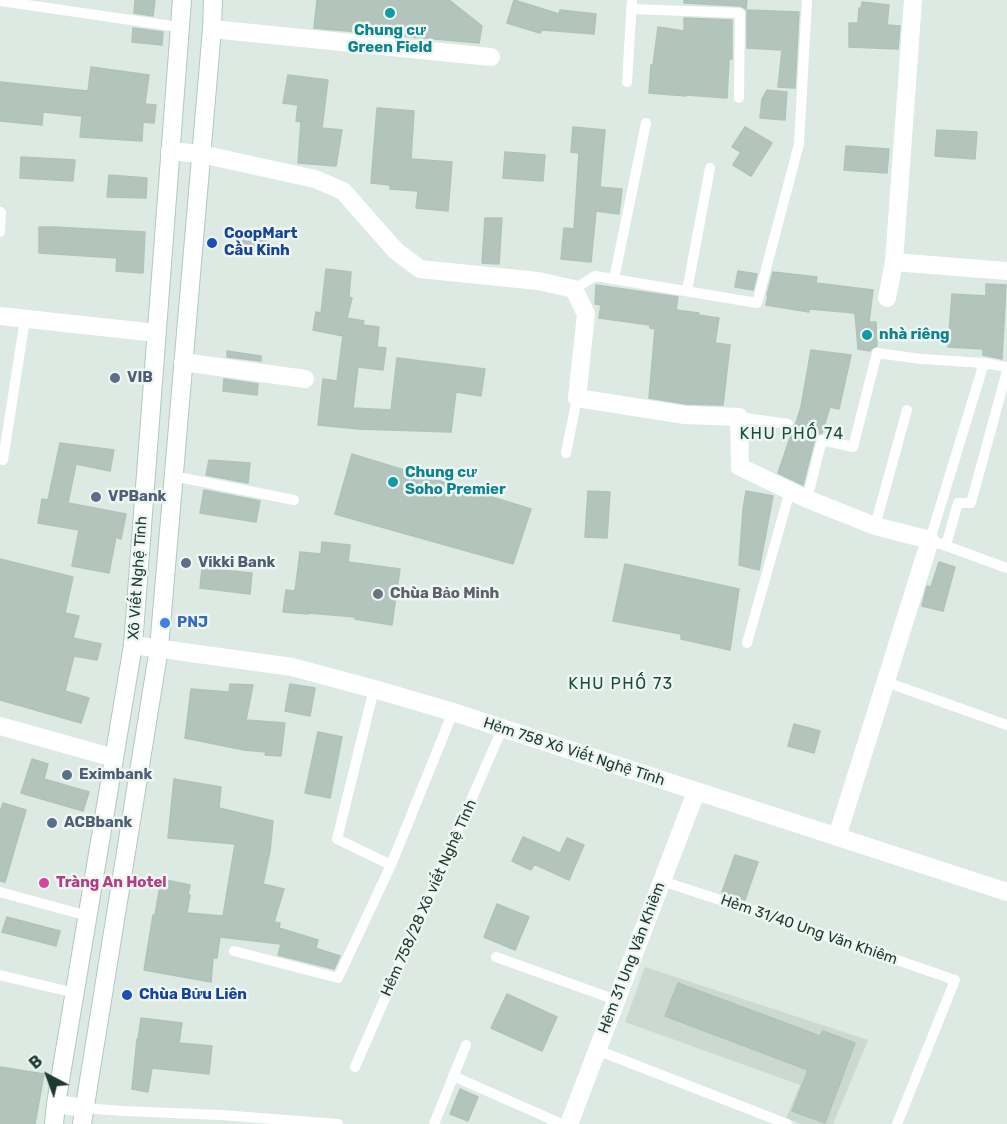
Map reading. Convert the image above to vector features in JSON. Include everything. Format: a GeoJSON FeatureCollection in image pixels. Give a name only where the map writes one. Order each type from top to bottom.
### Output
{"type":"FeatureCollection","features":[{"type":"Feature","properties":{"kind":"street","name":"Xô Viết Nghệ Tĩnh"},"geometry":{"type":"LineString","coordinates":[[54,1124],[133,645],[180,0]]}},
{"type":"Feature","properties":{"kind":"street","name":"Xô Viết Nghệ Tĩnh"},"geometry":{"type":"LineString","coordinates":[[83,1116],[159,648],[213,0]]}},
{"type":"Feature","properties":{"kind":"street","name":"Xô Viết Nghệ Tĩnh"},"geometry":{"type":"LineString","coordinates":[[212,29],[220,0]]}},
{"type":"Feature","properties":{"kind":"street"},"geometry":{"type":"LineString","coordinates":[[887,298],[894,262],[913,0]]}},
{"type":"Feature","properties":{"kind":"street"},"geometry":{"type":"LineString","coordinates":[[212,29],[491,57]]}},
{"type":"Feature","properties":{"kind":"street"},"geometry":{"type":"LineString","coordinates":[[170,151],[201,154],[315,179],[344,191],[396,251],[420,269],[538,281],[574,289],[586,314],[577,398],[685,415],[739,417],[740,467],[807,499],[875,526],[938,543],[886,682],[837,837]]}},
{"type":"Feature","properties":{"kind":"street"},"geometry":{"type":"LineString","coordinates":[[894,262],[1007,271]]}},
{"type":"Feature","properties":{"kind":"street"},"geometry":{"type":"LineString","coordinates":[[0,316],[156,333]]}},
{"type":"Feature","properties":{"kind":"street"},"geometry":{"type":"LineString","coordinates":[[183,362],[305,379]]}},
{"type":"Feature","properties":{"kind":"street","name":"Hẻm 758 Xô Viết Nghệ Tĩnh"},"geometry":{"type":"LineString","coordinates":[[133,645],[292,667],[374,689],[453,712],[1007,892]]}},
{"type":"Feature","properties":{"kind":"street"},"geometry":{"type":"LineString","coordinates":[[0,726],[114,758]]}},
{"type":"Feature","properties":{"kind":"street","name":"Hẻm 31 Ung Văn Khiêm"},"geometry":{"type":"LineString","coordinates":[[569,1124],[696,792]]}},
{"type":"Feature","properties":{"kind":"street"},"geometry":{"type":"LineString","coordinates":[[56,1104],[83,1116]]}},
{"type":"Feature","properties":{"kind":"lane"},"geometry":{"type":"LineString","coordinates":[[574,289],[595,276],[757,303],[799,144],[807,0]]}},
{"type":"Feature","properties":{"kind":"lane"},"geometry":{"type":"LineString","coordinates":[[0,1],[179,27]]}},
{"type":"Feature","properties":{"kind":"lane"},"geometry":{"type":"LineString","coordinates":[[627,82],[632,4],[740,13],[739,98]]}},
{"type":"Feature","properties":{"kind":"lane"},"geometry":{"type":"LineString","coordinates":[[614,279],[646,123]]}},
{"type":"Feature","properties":{"kind":"lane"},"geometry":{"type":"LineString","coordinates":[[687,291],[710,168]]}},
{"type":"Feature","properties":{"kind":"lane"},"geometry":{"type":"LineString","coordinates":[[0,232],[1,212]]}},
{"type":"Feature","properties":{"kind":"lane"},"geometry":{"type":"LineString","coordinates":[[3,460],[25,319]]}},
{"type":"Feature","properties":{"kind":"lane"},"geometry":{"type":"LineString","coordinates":[[807,499],[822,440],[853,447],[877,353],[1007,366]]}},
{"type":"Feature","properties":{"kind":"lane"},"geometry":{"type":"LineString","coordinates":[[938,543],[984,363]]}},
{"type":"Feature","properties":{"kind":"lane"},"geometry":{"type":"LineString","coordinates":[[938,543],[958,503],[971,504],[1007,371]]}},
{"type":"Feature","properties":{"kind":"lane"},"geometry":{"type":"LineString","coordinates":[[566,453],[577,398]]}},
{"type":"Feature","properties":{"kind":"lane"},"geometry":{"type":"LineString","coordinates":[[875,526],[907,410]]}},
{"type":"Feature","properties":{"kind":"lane"},"geometry":{"type":"LineString","coordinates":[[739,417],[788,424]]}},
{"type":"Feature","properties":{"kind":"lane"},"geometry":{"type":"LineString","coordinates":[[173,476],[294,500]]}},
{"type":"Feature","properties":{"kind":"lane"},"geometry":{"type":"LineString","coordinates":[[747,643],[790,491]]}},
{"type":"Feature","properties":{"kind":"lane"},"geometry":{"type":"LineString","coordinates":[[938,543],[1007,568]]}},
{"type":"Feature","properties":{"kind":"lane"},"geometry":{"type":"LineString","coordinates":[[886,682],[1007,725]]}},
{"type":"Feature","properties":{"kind":"lane"},"geometry":{"type":"LineString","coordinates":[[374,689],[337,839],[391,865]]}},
{"type":"Feature","properties":{"kind":"lane"},"geometry":{"type":"LineString","coordinates":[[234,951],[339,978],[391,865],[453,712]]}},
{"type":"Feature","properties":{"kind":"lane","name":"Hẻm 758/28 Xô viết Nghệ Tĩnh"},"geometry":{"type":"LineString","coordinates":[[356,1066],[502,729]]}},
{"type":"Feature","properties":{"kind":"lane","name":"Hẻm 31/40 Ung Văn Khiêm"},"geometry":{"type":"LineString","coordinates":[[662,881],[956,980],[897,1124]]}},
{"type":"Feature","properties":{"kind":"lane"},"geometry":{"type":"LineString","coordinates":[[0,892],[88,916]]}},
{"type":"Feature","properties":{"kind":"lane"},"geometry":{"type":"LineString","coordinates":[[496,957],[616,1000]]}},
{"type":"Feature","properties":{"kind":"lane"},"geometry":{"type":"LineString","coordinates":[[0,975],[75,993]]}},
{"type":"Feature","properties":{"kind":"lane"},"geometry":{"type":"LineString","coordinates":[[434,1124],[466,1045]]}},
{"type":"Feature","properties":{"kind":"lane"},"geometry":{"type":"LineString","coordinates":[[597,1050],[787,1124]]}},
{"type":"Feature","properties":{"kind":"lane"},"geometry":{"type":"LineString","coordinates":[[453,1076],[562,1124]]}},
{"type":"Feature","properties":{"kind":"lane"},"geometry":{"type":"LineString","coordinates":[[83,1116],[123,1111],[222,1115],[338,1124]]}},
{"type":"Feature","properties":{"kind":"shaded area"},"geometry":{"type":"Polygon","coordinates":[[[645,967],[868,1040],[833,1124],[801,1124],[786,1118],[800,1085],[625,1022],[645,967]]]}},
{"type":"Feature","properties":{"kind":"building"},"geometry":{"type":"Polygon","coordinates":[[[135,0],[155,0],[153,16],[134,13],[135,0]]]}},
{"type":"Feature","properties":{"kind":"building","name":"Chung cư Green Field"},"geometry":{"type":"Polygon","coordinates":[[[317,0],[449,0],[482,26],[479,43],[314,28],[317,0]]]}},
{"type":"Feature","properties":{"kind":"building"},"geometry":{"type":"Polygon","coordinates":[[[514,0],[559,14],[560,10],[596,14],[594,34],[542,30],[540,33],[507,23],[514,0]]]}},
{"type":"Feature","properties":{"kind":"building"},"geometry":{"type":"Polygon","coordinates":[[[684,0],[747,0],[746,9],[740,6],[684,3],[684,0]]]}},
{"type":"Feature","properties":{"kind":"building"},"geometry":{"type":"Polygon","coordinates":[[[862,2],[889,5],[887,25],[900,26],[898,49],[849,47],[849,23],[858,23],[859,8],[861,9],[862,2]]]}},
{"type":"Feature","properties":{"kind":"building"},"geometry":{"type":"Polygon","coordinates":[[[747,10],[799,12],[795,88],[778,87],[782,50],[747,48],[747,10]]]}},
{"type":"Feature","properties":{"kind":"building"},"geometry":{"type":"Polygon","coordinates":[[[684,18],[732,20],[732,59],[729,59],[727,98],[649,93],[651,65],[653,65],[658,27],[684,31],[684,18]]]}},
{"type":"Feature","properties":{"kind":"building"},"geometry":{"type":"Polygon","coordinates":[[[133,28],[163,32],[162,45],[132,42],[133,28]]]}},
{"type":"Feature","properties":{"kind":"building"},"geometry":{"type":"Polygon","coordinates":[[[91,67],[149,75],[145,104],[156,105],[154,123],[143,122],[142,141],[80,137],[82,116],[43,112],[42,125],[0,121],[0,82],[88,91],[91,67]]]}},
{"type":"Feature","properties":{"kind":"building"},"geometry":{"type":"Polygon","coordinates":[[[288,75],[328,80],[322,128],[342,130],[336,166],[298,163],[301,122],[296,121],[298,105],[283,103],[288,75]]]}},
{"type":"Feature","properties":{"kind":"building"},"geometry":{"type":"Polygon","coordinates":[[[767,90],[787,92],[785,120],[760,118],[762,99],[767,90]]]}},
{"type":"Feature","properties":{"kind":"building"},"geometry":{"type":"Polygon","coordinates":[[[377,108],[414,111],[411,159],[452,162],[448,211],[416,208],[418,191],[390,189],[390,185],[371,183],[377,108]]]}},
{"type":"Feature","properties":{"kind":"building"},"geometry":{"type":"Polygon","coordinates":[[[573,127],[605,130],[600,187],[622,189],[619,214],[596,211],[591,262],[561,259],[564,228],[574,229],[579,153],[571,152],[573,127]]]}},
{"type":"Feature","properties":{"kind":"building"},"geometry":{"type":"Polygon","coordinates":[[[745,127],[772,143],[751,176],[733,165],[741,152],[732,147],[745,127]]]}},
{"type":"Feature","properties":{"kind":"building"},"geometry":{"type":"Polygon","coordinates":[[[937,130],[977,132],[975,159],[935,156],[937,130]]]}},
{"type":"Feature","properties":{"kind":"building"},"geometry":{"type":"Polygon","coordinates":[[[846,146],[889,149],[887,173],[844,170],[846,146]]]}},
{"type":"Feature","properties":{"kind":"building"},"geometry":{"type":"Polygon","coordinates":[[[505,152],[545,155],[543,181],[503,178],[505,152]]]}},
{"type":"Feature","properties":{"kind":"building"},"geometry":{"type":"Polygon","coordinates":[[[21,157],[75,160],[73,181],[20,178],[21,157]]]}},
{"type":"Feature","properties":{"kind":"building"},"geometry":{"type":"Polygon","coordinates":[[[109,175],[147,178],[146,198],[107,197],[109,175]]]}},
{"type":"Feature","properties":{"kind":"building"},"geometry":{"type":"Polygon","coordinates":[[[485,218],[502,218],[499,264],[482,263],[485,218]]]}},
{"type":"Feature","properties":{"kind":"building"},"geometry":{"type":"Polygon","coordinates":[[[39,227],[145,232],[143,273],[116,271],[117,258],[39,253],[39,227]]]}},
{"type":"Feature","properties":{"kind":"building"},"geometry":{"type":"Polygon","coordinates":[[[238,237],[266,240],[264,256],[236,253],[238,237]]]}},
{"type":"Feature","properties":{"kind":"building"},"geometry":{"type":"Polygon","coordinates":[[[326,269],[351,272],[349,297],[352,298],[347,318],[364,321],[363,325],[379,327],[377,347],[386,348],[383,370],[358,367],[353,408],[391,410],[397,358],[485,369],[481,396],[456,392],[451,432],[359,429],[318,425],[323,379],[337,381],[343,336],[313,330],[316,312],[321,313],[326,269]]]}},
{"type":"Feature","properties":{"kind":"building"},"geometry":{"type":"Polygon","coordinates":[[[738,271],[757,274],[753,290],[735,287],[738,271]]]}},
{"type":"Feature","properties":{"kind":"building"},"geometry":{"type":"Polygon","coordinates":[[[773,272],[817,277],[816,283],[873,290],[869,322],[876,322],[877,346],[870,351],[858,349],[855,313],[809,309],[809,312],[766,305],[773,272]]]}},
{"type":"Feature","properties":{"kind":"building"},"geometry":{"type":"Polygon","coordinates":[[[986,284],[1006,285],[1002,359],[983,355],[983,349],[948,347],[952,294],[986,296],[986,284]]]}},
{"type":"Feature","properties":{"kind":"building"},"geometry":{"type":"Polygon","coordinates":[[[596,285],[678,297],[676,310],[719,318],[715,343],[730,345],[723,405],[686,404],[649,398],[655,329],[650,328],[650,325],[599,318],[601,305],[595,304],[596,285]]]}},
{"type":"Feature","properties":{"kind":"building"},"geometry":{"type":"Polygon","coordinates":[[[811,350],[851,355],[839,409],[830,407],[822,433],[817,434],[815,438],[803,485],[778,473],[801,407],[811,350]]]}},
{"type":"Feature","properties":{"kind":"building"},"geometry":{"type":"Polygon","coordinates":[[[227,351],[261,356],[261,361],[227,357],[227,351]]]}},
{"type":"Feature","properties":{"kind":"building"},"geometry":{"type":"Polygon","coordinates":[[[224,379],[258,384],[257,395],[223,391],[224,379]]]}},
{"type":"Feature","properties":{"kind":"building"},"geometry":{"type":"Polygon","coordinates":[[[60,443],[114,450],[110,471],[76,464],[68,503],[126,514],[121,539],[116,537],[109,573],[72,566],[79,530],[38,523],[42,499],[48,500],[60,443]]]}},
{"type":"Feature","properties":{"kind":"building","name":"Chung cư Soho Premier"},"geometry":{"type":"Polygon","coordinates":[[[352,454],[531,509],[513,564],[335,514],[352,454]]]}},
{"type":"Feature","properties":{"kind":"building"},"geometry":{"type":"Polygon","coordinates":[[[209,460],[250,463],[248,483],[206,475],[209,460]]]}},
{"type":"Feature","properties":{"kind":"building"},"geometry":{"type":"Polygon","coordinates":[[[204,490],[260,501],[256,522],[200,513],[204,490]]]}},
{"type":"Feature","properties":{"kind":"building"},"geometry":{"type":"Polygon","coordinates":[[[588,491],[610,492],[607,538],[585,537],[588,491]]]}},
{"type":"Feature","properties":{"kind":"building"},"geometry":{"type":"Polygon","coordinates":[[[746,491],[773,496],[759,570],[739,565],[746,491]]]}},
{"type":"Feature","properties":{"kind":"building"},"geometry":{"type":"Polygon","coordinates":[[[322,542],[350,545],[348,562],[400,569],[392,625],[355,619],[356,617],[283,612],[286,590],[295,591],[300,552],[321,554],[322,542]]]}},
{"type":"Feature","properties":{"kind":"building"},"geometry":{"type":"Polygon","coordinates":[[[0,559],[73,577],[65,613],[79,616],[73,638],[101,644],[97,660],[74,656],[65,691],[89,698],[81,723],[0,700],[0,559]]]}},
{"type":"Feature","properties":{"kind":"building"},"geometry":{"type":"Polygon","coordinates":[[[939,562],[955,567],[943,611],[922,606],[927,586],[931,587],[939,562]]]}},
{"type":"Feature","properties":{"kind":"building"},"geometry":{"type":"Polygon","coordinates":[[[625,564],[739,589],[730,650],[681,639],[681,634],[613,621],[625,564]]]}},
{"type":"Feature","properties":{"kind":"building"},"geometry":{"type":"Polygon","coordinates":[[[202,568],[252,573],[250,594],[200,588],[202,568]]]}},
{"type":"Feature","properties":{"kind":"building"},"geometry":{"type":"Polygon","coordinates":[[[230,684],[253,685],[246,720],[285,723],[281,756],[265,755],[266,752],[185,738],[191,689],[229,692],[230,684]]]}},
{"type":"Feature","properties":{"kind":"building"},"geometry":{"type":"Polygon","coordinates":[[[290,684],[315,688],[310,716],[285,711],[290,684]]]}},
{"type":"Feature","properties":{"kind":"building"},"geometry":{"type":"Polygon","coordinates":[[[794,724],[820,731],[814,753],[788,746],[794,724]]]}},
{"type":"Feature","properties":{"kind":"building"},"geometry":{"type":"Polygon","coordinates":[[[318,732],[342,737],[330,798],[305,793],[318,732]]]}},
{"type":"Feature","properties":{"kind":"building"},"geometry":{"type":"Polygon","coordinates":[[[32,759],[48,764],[44,779],[89,792],[83,811],[21,793],[32,759]]]}},
{"type":"Feature","properties":{"kind":"building"},"geometry":{"type":"Polygon","coordinates":[[[174,779],[221,787],[219,808],[273,821],[263,884],[284,889],[274,922],[280,923],[279,928],[318,940],[315,948],[340,956],[334,969],[278,955],[281,944],[220,937],[217,958],[213,958],[211,982],[144,970],[161,879],[190,885],[187,913],[223,916],[235,844],[168,838],[174,779]]]}},
{"type":"Feature","properties":{"kind":"building"},"geometry":{"type":"Polygon","coordinates":[[[3,803],[26,810],[5,882],[0,881],[0,812],[3,803]]]}},
{"type":"Feature","properties":{"kind":"building"},"geometry":{"type":"Polygon","coordinates":[[[523,837],[560,853],[567,838],[584,845],[569,880],[534,864],[531,870],[512,861],[523,837]]]}},
{"type":"Feature","properties":{"kind":"building"},"geometry":{"type":"Polygon","coordinates":[[[735,855],[758,862],[745,900],[722,892],[735,855]]]}},
{"type":"Feature","properties":{"kind":"building"},"geometry":{"type":"Polygon","coordinates":[[[497,904],[529,917],[515,950],[484,937],[497,904]]]}},
{"type":"Feature","properties":{"kind":"building"},"geometry":{"type":"Polygon","coordinates":[[[7,917],[60,931],[56,946],[2,932],[7,917]]]}},
{"type":"Feature","properties":{"kind":"building"},"geometry":{"type":"Polygon","coordinates":[[[678,983],[820,1036],[823,1031],[855,1043],[825,1123],[792,1111],[808,1070],[665,1016],[678,983]]]}},
{"type":"Feature","properties":{"kind":"building"},"geometry":{"type":"Polygon","coordinates":[[[507,994],[557,1017],[542,1051],[491,1028],[507,994]]]}},
{"type":"Feature","properties":{"kind":"building"},"geometry":{"type":"Polygon","coordinates":[[[141,1018],[182,1023],[179,1043],[212,1046],[209,1074],[152,1068],[148,1092],[132,1089],[141,1018]]]}},
{"type":"Feature","properties":{"kind":"building"},"geometry":{"type":"Polygon","coordinates":[[[0,1067],[44,1074],[35,1124],[0,1124],[0,1067]]]}},
{"type":"Feature","properties":{"kind":"building"},"geometry":{"type":"Polygon","coordinates":[[[460,1089],[478,1097],[468,1121],[450,1114],[460,1089]]]}},
{"type":"Feature","properties":{"kind":"place","name":"Chung cư Green Field"},"geometry":{"type":"Point","coordinates":[390,13]}},
{"type":"Feature","properties":{"kind":"place","name":"CoopMart Cầu Kinh"},"geometry":{"type":"Point","coordinates":[212,243]}},
{"type":"Feature","properties":{"kind":"place","name":"nhà riêng"},"geometry":{"type":"Point","coordinates":[867,335]}},
{"type":"Feature","properties":{"kind":"place","name":"VIB"},"geometry":{"type":"Point","coordinates":[115,378]}},
{"type":"Feature","properties":{"kind":"place","name":"Chung cư Soho Premier"},"geometry":{"type":"Point","coordinates":[393,482]}},
{"type":"Feature","properties":{"kind":"place","name":"VPBank"},"geometry":{"type":"Point","coordinates":[96,497]}},
{"type":"Feature","properties":{"kind":"place","name":"Vikki Bank"},"geometry":{"type":"Point","coordinates":[186,563]}},
{"type":"Feature","properties":{"kind":"place","name":"Chùa Bảo Minh"},"geometry":{"type":"Point","coordinates":[378,594]}},
{"type":"Feature","properties":{"kind":"place","name":"PNJ"},"geometry":{"type":"Point","coordinates":[165,623]}},
{"type":"Feature","properties":{"kind":"place","name":"Eximbank"},"geometry":{"type":"Point","coordinates":[67,775]}},
{"type":"Feature","properties":{"kind":"place","name":"ACBbank"},"geometry":{"type":"Point","coordinates":[52,823]}},
{"type":"Feature","properties":{"kind":"place","name":"Tràng An Hotel"},"geometry":{"type":"Point","coordinates":[44,883]}},
{"type":"Feature","properties":{"kind":"place","name":"Chùa Bửu Liên"},"geometry":{"type":"Point","coordinates":[127,995]}},
{"type":"Feature","properties":{"kind":"district","name":"KHU PHỐ 74"},"geometry":{"type":"Point","coordinates":[792,434]}},
{"type":"Feature","properties":{"kind":"district","name":"KHU PHỐ 73"},"geometry":{"type":"Point","coordinates":[621,684]}}]}
